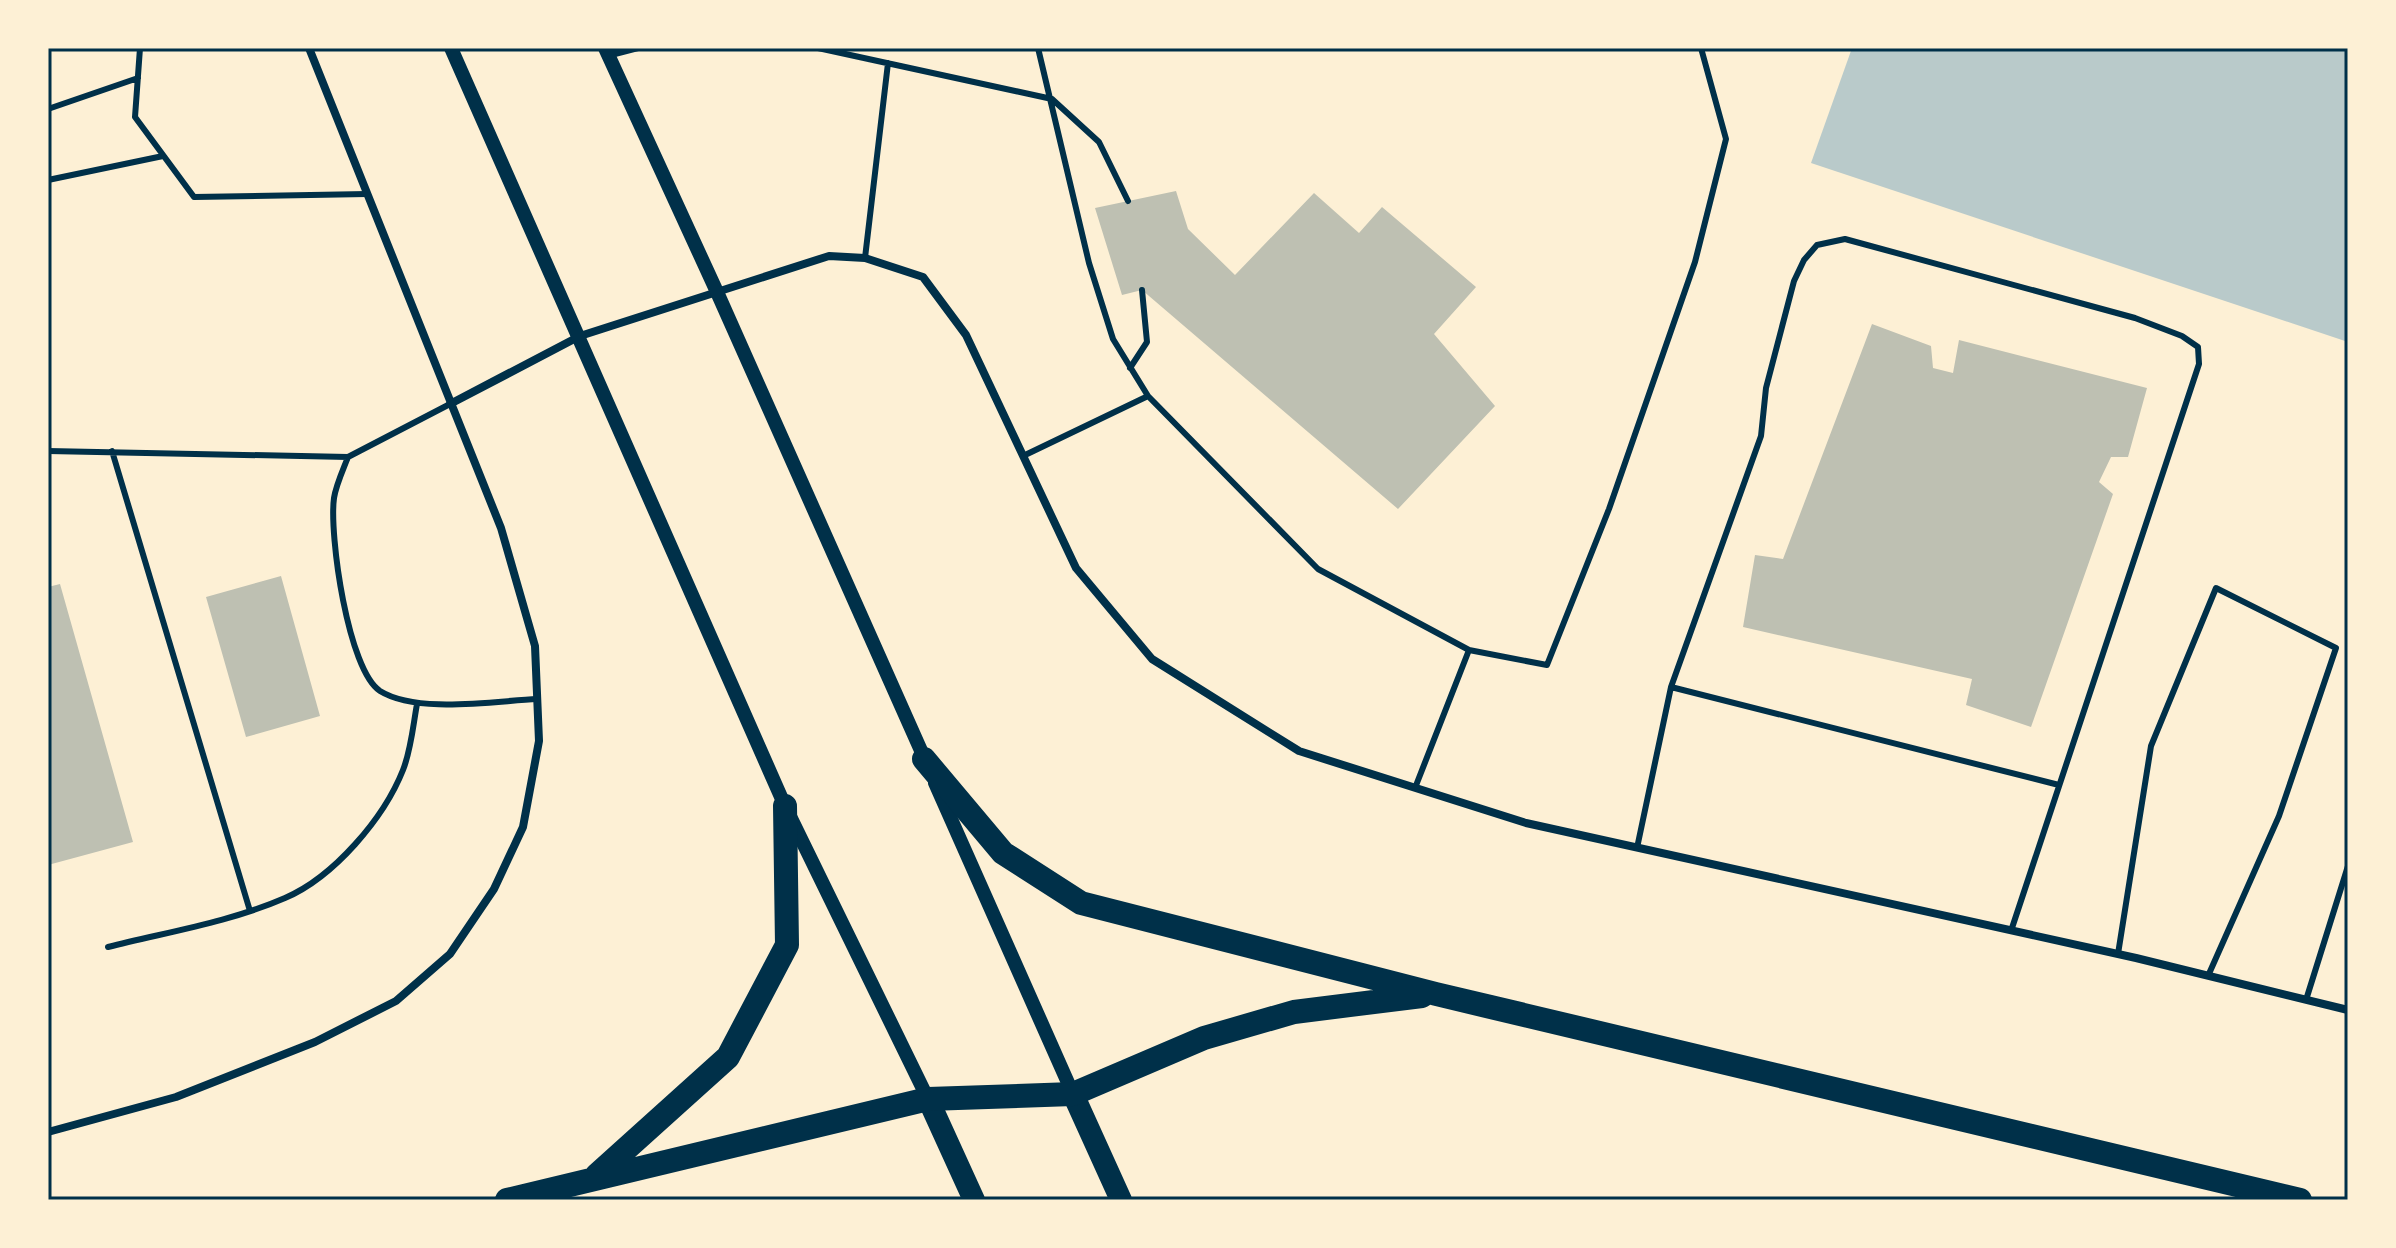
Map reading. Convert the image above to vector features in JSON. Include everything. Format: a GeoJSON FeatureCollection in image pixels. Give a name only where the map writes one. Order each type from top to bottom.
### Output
{"type":"FeatureCollection","features":[{"type":"Feature","properties":{"kind":"highway"},"geometry":{"type":"LineString","coordinates":[[924,759],[1003,853],[1081,903],[1436,994],[2300,1200]]}},
{"type":"Feature","properties":{"kind":"highway"},"geometry":{"type":"LineString","coordinates":[[593,1178],[728,1057],[787,945],[785,806]]}},
{"type":"Feature","properties":{"kind":"highway"},"geometry":{"type":"LineString","coordinates":[[507,1200],[928,1099],[1073,1094],[1204,1038],[1294,1012],[1436,994]]}},
{"type":"Feature","properties":{"kind":"highway"},"geometry":{"type":"LineString","coordinates":[[1073,1094],[1121,1200]]}},
{"type":"Feature","properties":{"kind":"highway"},"geometry":{"type":"LineString","coordinates":[[928,1099],[974,1200]]}},
{"type":"Feature","properties":{"kind":"street"},"geometry":{"type":"LineString","coordinates":[[48,1132],[176,1097],[315,1042],[396,1001],[450,954],[494,889],[523,827],[539,741],[535,646],[501,528],[309,48]]}},
{"type":"Feature","properties":{"kind":"street"},"geometry":{"type":"LineString","coordinates":[[451,48],[785,806],[928,1099]]}},
{"type":"Feature","properties":{"kind":"street"},"geometry":{"type":"LineString","coordinates":[[607,52],[717,292],[1073,1094]]}},
{"type":"Feature","properties":{"kind":"street"},"geometry":{"type":"LineString","coordinates":[[450,404],[580,336],[829,256],[865,258],[923,277],[966,335],[1076,568],[1152,659],[1299,751],[1526,823],[2118,954],[2348,1010]]}},
{"type":"Feature","properties":{"kind":"lane"},"geometry":{"type":"LineString","coordinates":[[140,48],[135,117],[194,197],[367,194]]}},
{"type":"Feature","properties":{"kind":"lane"},"geometry":{"type":"LineString","coordinates":[[607,52],[638,48]]}},
{"type":"Feature","properties":{"kind":"lane"},"geometry":{"type":"LineString","coordinates":[[818,48],[1052,99],[1099,142],[1128,201]]}},
{"type":"Feature","properties":{"kind":"lane"},"geometry":{"type":"LineString","coordinates":[[1038,48],[1089,263],[1113,339],[1148,396],[1318,569],[1469,650],[1547,665],[1609,509],[1695,262],[1726,139],[1701,48]]}},
{"type":"Feature","properties":{"kind":"lane"},"geometry":{"type":"LineString","coordinates":[[865,258],[888,63]]}},
{"type":"Feature","properties":{"kind":"lane"},"geometry":{"type":"LineString","coordinates":[[48,109],[138,78]]}},
{"type":"Feature","properties":{"kind":"lane"},"geometry":{"type":"LineString","coordinates":[[48,180],[163,156]]}},
{"type":"Feature","properties":{"kind":"lane"},"geometry":{"type":"LineString","coordinates":[[1637,848],[1671,687],[1761,436],[1766,388],[1794,281],[1804,260],[1817,245],[1845,239],[2135,318],[2182,336],[2198,347],[2199,364],[2011,931]]}},
{"type":"Feature","properties":{"kind":"lane"},"geometry":{"type":"LineString","coordinates":[[1130,368],[1147,342],[1142,290]]}},
{"type":"Feature","properties":{"kind":"lane"},"geometry":{"type":"LineString","coordinates":[[1023,456],[1148,396]]}},
{"type":"Feature","properties":{"kind":"lane"},"geometry":{"type":"LineString","coordinates":[[48,451],[348,457],[450,404]]}},
{"type":"Feature","properties":{"kind":"lane"},"geometry":{"type":"LineString","coordinates":[[112,451],[250,911]]}},
{"type":"Feature","properties":{"kind":"lane"},"geometry":{"type":"LineString","coordinates":[[348,457],[334,497],[334,549],[349,631],[362,666],[378,690],[417,704],[537,699]]}},
{"type":"Feature","properties":{"kind":"lane"},"geometry":{"type":"LineString","coordinates":[[2118,954],[2151,746],[2216,588],[2336,648],[2279,816],[2208,976]]}},
{"type":"Feature","properties":{"kind":"lane"},"geometry":{"type":"LineString","coordinates":[[1415,788],[1469,650]]}},
{"type":"Feature","properties":{"kind":"lane"},"geometry":{"type":"LineString","coordinates":[[1671,687],[2059,785]]}},
{"type":"Feature","properties":{"kind":"lane"},"geometry":{"type":"LineString","coordinates":[[108,947],[250,911],[288,897],[335,865],[367,832],[389,801],[405,767],[417,704]]}},
{"type":"Feature","properties":{"kind":"lane"},"geometry":{"type":"LineString","coordinates":[[2306,1000],[2348,866]]}},
{"type":"Feature","properties":{"kind":"shaded area"},"geometry":{"type":"Polygon","coordinates":[[[1852,48],[2348,48],[2348,342],[1811,163],[1852,48]]]}},
{"type":"Feature","properties":{"kind":"building"},"geometry":{"type":"Polygon","coordinates":[[[1176,191],[1188,229],[1235,275],[1314,193],[1359,233],[1382,207],[1476,287],[1434,334],[1495,406],[1398,509],[1142,290],[1122,295],[1095,208],[1176,191]]]}},
{"type":"Feature","properties":{"kind":"building"},"geometry":{"type":"Polygon","coordinates":[[[1872,324],[1931,346],[1933,368],[1953,373],[1959,340],[2147,388],[2128,457],[2111,457],[2099,482],[2113,494],[2031,727],[1966,705],[1972,679],[1743,627],[1755,555],[1783,559],[1872,324]]]}},
{"type":"Feature","properties":{"kind":"building"},"geometry":{"type":"Polygon","coordinates":[[[281,576],[320,716],[246,737],[206,597],[281,576]]]}},
{"type":"Feature","properties":{"kind":"building"},"geometry":{"type":"Polygon","coordinates":[[[60,584],[133,842],[48,865],[48,587],[60,584]]]}}]}
